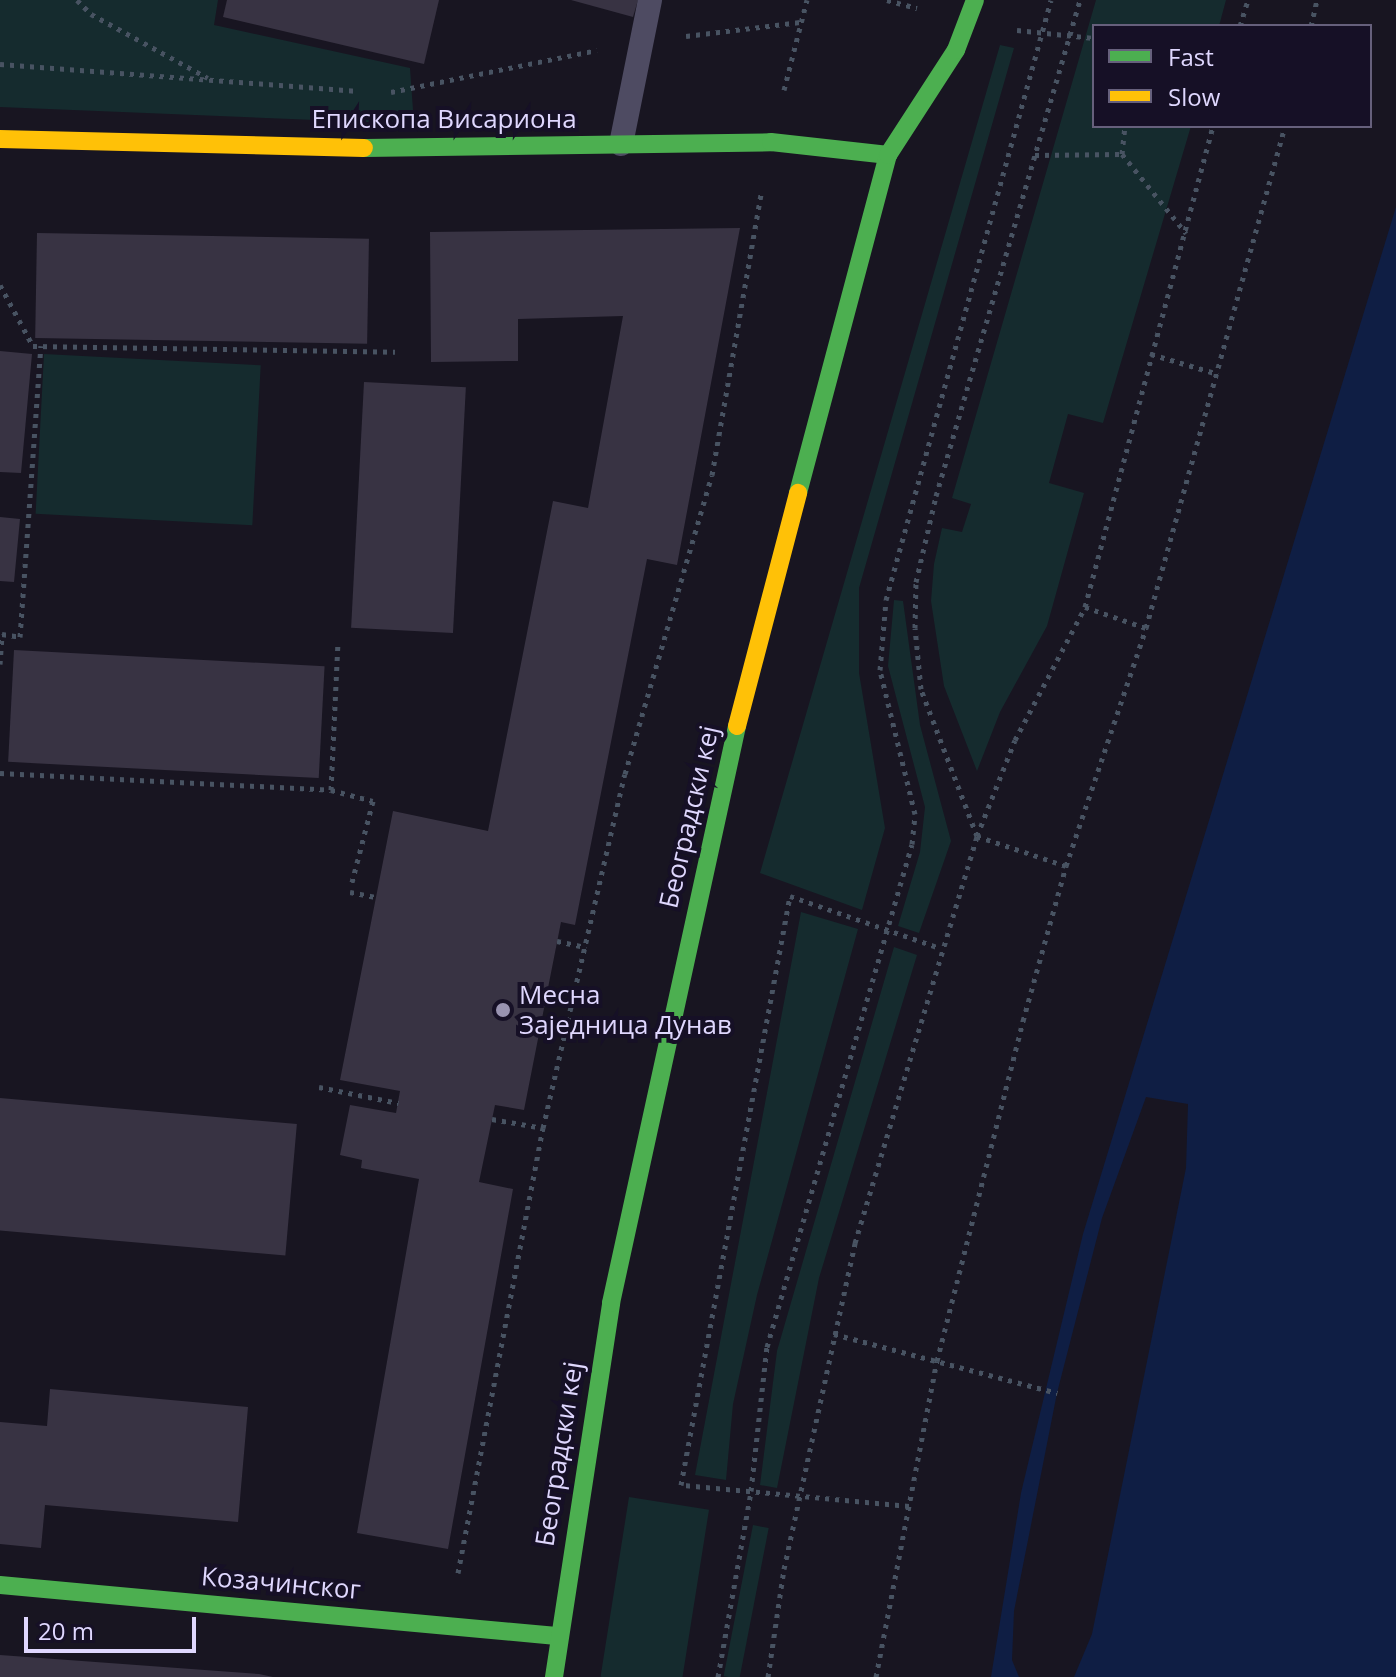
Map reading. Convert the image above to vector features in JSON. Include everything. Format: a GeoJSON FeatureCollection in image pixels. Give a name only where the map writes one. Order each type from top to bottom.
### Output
{"type":"FeatureCollection","features":[{"type":"Feature","properties":{"kind":"main road","name":"Београдски кеј"},"geometry":{"type":"LineString","coordinates":[[554,1677],[557,1636],[608,1318],[718,801],[888,155],[956,50],[975,0]]}},
{"type":"Feature","properties":{"kind":"main road","name":"Епископа Висариона"},"geometry":{"type":"LineString","coordinates":[[0,139],[379,148],[771,142],[888,155]]}},
{"type":"Feature","properties":{"kind":"main road","name":"Козачинског"},"geometry":{"type":"LineString","coordinates":[[0,1585],[557,1636]]}},
{"type":"Feature","properties":{"kind":"lane"},"geometry":{"type":"LineString","coordinates":[[621,144],[650,0]]}},
{"type":"Feature","properties":{"kind":"path"},"geometry":{"type":"LineString","coordinates":[[77,0],[91,14],[212,80]]}},
{"type":"Feature","properties":{"kind":"path"},"geometry":{"type":"LineString","coordinates":[[439,1623],[454,1594],[543,1128],[625,774],[712,475],[771,142],[807,0]]}},
{"type":"Feature","properties":{"kind":"path"},"geometry":{"type":"LineString","coordinates":[[718,1677],[751,1491],[767,1347],[912,844],[915,814],[880,670],[886,600],[1051,0]]}},
{"type":"Feature","properties":{"kind":"path"},"geometry":{"type":"LineString","coordinates":[[977,836],[921,689],[916,582],[1080,0]]}},
{"type":"Feature","properties":{"kind":"path"},"geometry":{"type":"LineString","coordinates":[[1242,0],[1246,8]]}},
{"type":"Feature","properties":{"kind":"path"},"geometry":{"type":"LineString","coordinates":[[1241,24],[1248,0]]}},
{"type":"Feature","properties":{"kind":"path"},"geometry":{"type":"LineString","coordinates":[[1311,24],[1317,0]]}},
{"type":"Feature","properties":{"kind":"path"},"geometry":{"type":"LineString","coordinates":[[385,93],[642,41],[800,22]]}},
{"type":"Feature","properties":{"kind":"path"},"geometry":{"type":"LineString","coordinates":[[0,64],[369,92]]}},
{"type":"Feature","properties":{"kind":"path"},"geometry":{"type":"LineString","coordinates":[[1125,128],[1122,154],[1186,233]]}},
{"type":"Feature","properties":{"kind":"path"},"geometry":{"type":"LineString","coordinates":[[768,1677],[799,1495],[834,1334],[940,948],[977,836],[1015,740],[1085,607],[1212,128]]}},
{"type":"Feature","properties":{"kind":"path"},"geometry":{"type":"LineString","coordinates":[[876,1677],[937,1361],[1066,866],[1146,628],[1284,128]]}},
{"type":"Feature","properties":{"kind":"path"},"geometry":{"type":"LineString","coordinates":[[1035,155],[1122,154]]}},
{"type":"Feature","properties":{"kind":"path"},"geometry":{"type":"LineString","coordinates":[[0,285],[33,346],[395,352]]}},
{"type":"Feature","properties":{"kind":"path"},"geometry":{"type":"LineString","coordinates":[[0,664],[2,634],[20,637],[41,346]]}},
{"type":"Feature","properties":{"kind":"path"},"geometry":{"type":"LineString","coordinates":[[1151,354],[1218,374]]}},
{"type":"Feature","properties":{"kind":"path"},"geometry":{"type":"LineString","coordinates":[[1085,607],[1146,628]]}},
{"type":"Feature","properties":{"kind":"path"},"geometry":{"type":"LineString","coordinates":[[331,790],[338,642]]}},
{"type":"Feature","properties":{"kind":"path"},"geometry":{"type":"LineString","coordinates":[[0,773],[331,790],[373,801],[352,882]]}},
{"type":"Feature","properties":{"kind":"path"},"geometry":{"type":"LineString","coordinates":[[977,836],[1066,866]]}},
{"type":"Feature","properties":{"kind":"path"},"geometry":{"type":"LineString","coordinates":[[350,892],[376,897]]}},
{"type":"Feature","properties":{"kind":"path"},"geometry":{"type":"LineString","coordinates":[[909,1506],[681,1485],[790,896],[940,948]]}},
{"type":"Feature","properties":{"kind":"path"},"geometry":{"type":"LineString","coordinates":[[557,941],[586,947]]}},
{"type":"Feature","properties":{"kind":"path"},"geometry":{"type":"LineString","coordinates":[[319,1087],[398,1103]]}},
{"type":"Feature","properties":{"kind":"path"},"geometry":{"type":"LineString","coordinates":[[492,1119],[543,1128]]}},
{"type":"Feature","properties":{"kind":"path"},"geometry":{"type":"LineString","coordinates":[[834,1334],[1057,1393]]}},
{"type":"Feature","properties":{"kind":"green space"},"geometry":{"type":"Polygon","coordinates":[[[0,0],[218,0],[214,25],[410,68],[414,124],[0,107],[0,0]]]}},
{"type":"Feature","properties":{"kind":"green space"},"geometry":{"type":"Polygon","coordinates":[[[1096,0],[1226,0],[1220,24],[1092,24],[1092,128],[1190,128],[1103,423],[1068,414],[1049,483],[1084,493],[1047,626],[1000,712],[977,771],[944,686],[931,601],[934,564],[942,528],[962,532],[971,504],[952,498],[1096,0]]]}},
{"type":"Feature","properties":{"kind":"green space"},"geometry":{"type":"Polygon","coordinates":[[[1000,45],[1014,48],[859,588],[859,673],[885,828],[862,910],[760,873],[1000,45]]]}},
{"type":"Feature","properties":{"kind":"green space"},"geometry":{"type":"Polygon","coordinates":[[[44,354],[261,365],[252,525],[36,514],[44,354]]]}},
{"type":"Feature","properties":{"kind":"green space"},"geometry":{"type":"Polygon","coordinates":[[[894,600],[903,601],[920,725],[951,841],[919,933],[898,926],[920,852],[925,807],[888,666],[894,600]]]}},
{"type":"Feature","properties":{"kind":"green space"},"geometry":{"type":"Polygon","coordinates":[[[801,912],[858,929],[757,1295],[733,1404],[726,1480],[695,1475],[801,912]]]}},
{"type":"Feature","properties":{"kind":"green space"},"geometry":{"type":"Polygon","coordinates":[[[894,947],[917,955],[819,1278],[777,1488],[760,1485],[777,1351],[894,947]]]}},
{"type":"Feature","properties":{"kind":"green space"},"geometry":{"type":"Polygon","coordinates":[[[629,1497],[709,1510],[683,1677],[601,1677],[629,1497]]]}},
{"type":"Feature","properties":{"kind":"green space"},"geometry":{"type":"Polygon","coordinates":[[[753,1525],[769,1528],[740,1677],[724,1676],[753,1525]]]}},
{"type":"Feature","properties":{"kind":"water"},"geometry":{"type":"Polygon","coordinates":[[[1396,207],[1396,1677],[991,1677],[1021,1493],[1083,1234],[1396,207]]]}},
{"type":"Feature","properties":{"kind":"pier"},"geometry":{"type":"Polygon","coordinates":[[[1146,1097],[1188,1104],[1186,1168],[1092,1634],[1074,1677],[1019,1677],[1012,1660],[1014,1611],[1057,1393],[1102,1218],[1146,1097]]]}},
{"type":"Feature","properties":{"kind":"building"},"geometry":{"type":"Polygon","coordinates":[[[227,0],[439,0],[424,64],[223,17],[227,0]]]}},
{"type":"Feature","properties":{"kind":"building"},"geometry":{"type":"Polygon","coordinates":[[[571,0],[638,0],[633,17],[571,0]]]}},
{"type":"Feature","properties":{"kind":"building"},"geometry":{"type":"Polygon","coordinates":[[[740,228],[677,565],[647,559],[575,925],[561,922],[524,1110],[495,1105],[479,1182],[513,1189],[448,1549],[357,1533],[419,1179],[361,1168],[362,1160],[340,1155],[350,1105],[396,1113],[400,1091],[340,1080],[393,811],[488,831],[553,501],[588,508],[623,316],[518,319],[518,361],[431,362],[430,232],[740,228]]]}},
{"type":"Feature","properties":{"kind":"building"},"geometry":{"type":"Polygon","coordinates":[[[37,233],[369,239],[367,344],[35,338],[37,233]]]}},
{"type":"Feature","properties":{"kind":"building"},"geometry":{"type":"Polygon","coordinates":[[[0,351],[32,354],[21,473],[0,472],[0,351]]]}},
{"type":"Feature","properties":{"kind":"building"},"geometry":{"type":"Polygon","coordinates":[[[364,382],[466,387],[453,633],[351,628],[364,382]]]}},
{"type":"Feature","properties":{"kind":"building"},"geometry":{"type":"Polygon","coordinates":[[[0,517],[20,519],[14,582],[0,581],[0,517]]]}},
{"type":"Feature","properties":{"kind":"building"},"geometry":{"type":"Polygon","coordinates":[[[14,650],[325,666],[319,778],[8,762],[14,650]]]}},
{"type":"Feature","properties":{"kind":"building"},"geometry":{"type":"Polygon","coordinates":[[[0,1098],[297,1124],[285,1255],[0,1231],[0,1098]]]}},
{"type":"Feature","properties":{"kind":"building"},"geometry":{"type":"Polygon","coordinates":[[[50,1389],[248,1407],[238,1522],[45,1505],[41,1548],[0,1544],[0,1422],[47,1426],[50,1389]]]}},
{"type":"Feature","properties":{"kind":"building"},"geometry":{"type":"Polygon","coordinates":[[[0,1655],[259,1674],[273,1677],[0,1677],[0,1655]]]}},
{"type":"Feature","properties":{"kind":"traffic: fast"},"geometry":{"type":"LineString","coordinates":[[798,493],[888,155],[956,50],[975,0]]}},
{"type":"Feature","properties":{"kind":"traffic: fast"},"geometry":{"type":"LineString","coordinates":[[364,148],[771,142],[888,155]]}},
{"type":"Feature","properties":{"kind":"traffic: fast"},"geometry":{"type":"LineString","coordinates":[[554,1677],[611,1303],[737,726]]}},
{"type":"Feature","properties":{"kind":"traffic: fast"},"geometry":{"type":"LineString","coordinates":[[0,1585],[557,1636]]}},
{"type":"Feature","properties":{"kind":"traffic: slow"},"geometry":{"type":"LineString","coordinates":[[0,139],[364,148]]}},
{"type":"Feature","properties":{"kind":"traffic: slow"},"geometry":{"type":"LineString","coordinates":[[737,726],[798,493]]}},
{"type":"Feature","properties":{"kind":"place","name":"Месна Заједница Дунав"},"geometry":{"type":"Point","coordinates":[503,1010]}}]}
